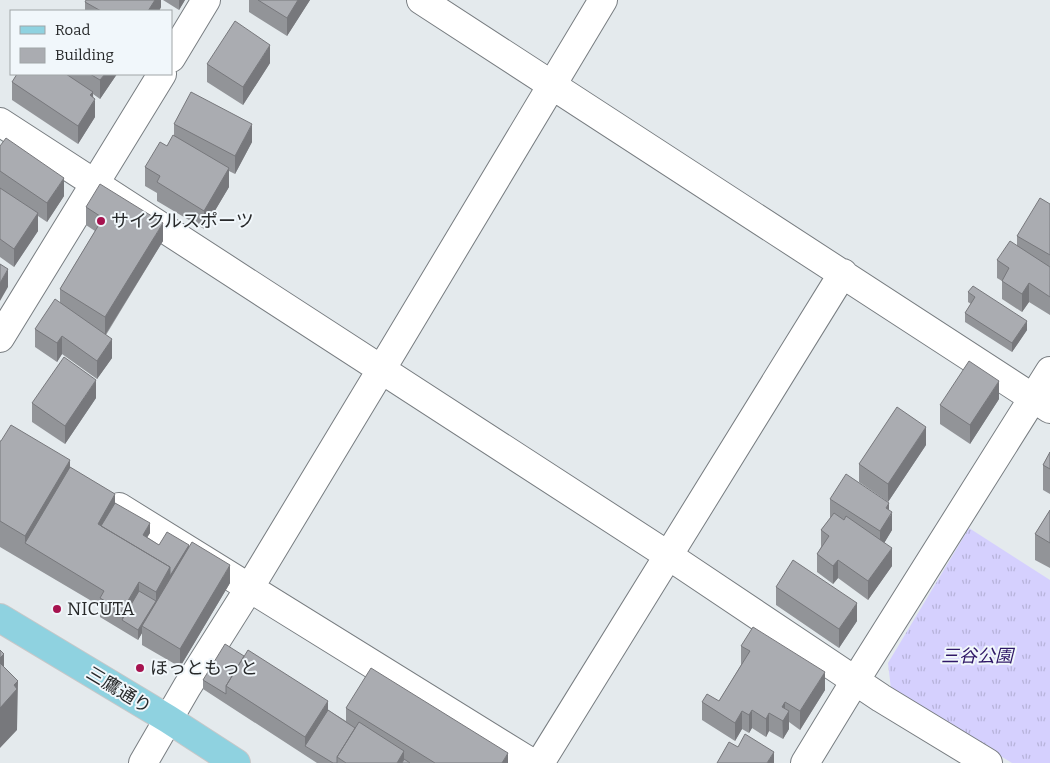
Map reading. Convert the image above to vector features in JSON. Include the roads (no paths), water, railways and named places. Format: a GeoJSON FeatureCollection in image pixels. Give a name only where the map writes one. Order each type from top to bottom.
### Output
{"type":"FeatureCollection","features":[{"type":"Feature","properties":{"kind":"main road","name":"三鷹通り"},"geometry":{"type":"LineString","coordinates":[[0,618],[168,719],[236,763]]}},
{"type":"Feature","properties":{"kind":"street"},"geometry":{"type":"LineString","coordinates":[[172,56],[206,0]]}},
{"type":"Feature","properties":{"kind":"street"},"geometry":{"type":"LineString","coordinates":[[420,0],[1042,404]]}},
{"type":"Feature","properties":{"kind":"street"},"geometry":{"type":"LineString","coordinates":[[143,763],[603,0]]}},
{"type":"Feature","properties":{"kind":"street"},"geometry":{"type":"LineString","coordinates":[[0,338],[161,75]]}},
{"type":"Feature","properties":{"kind":"street"},"geometry":{"type":"LineString","coordinates":[[0,122],[669,556],[855,681],[988,763]]}},
{"type":"Feature","properties":{"kind":"street"},"geometry":{"type":"LineString","coordinates":[[540,763],[843,273]]}},
{"type":"Feature","properties":{"kind":"street"},"geometry":{"type":"LineString","coordinates":[[805,763],[855,681],[1042,404],[1050,371]]}},
{"type":"Feature","properties":{"kind":"street"},"geometry":{"type":"LineString","coordinates":[[100,495],[532,763]]}},
{"type":"Feature","properties":{"kind":"place","name":"サイクルスポーツ"},"geometry":{"type":"Point","coordinates":[101,221]}},
{"type":"Feature","properties":{"kind":"place","name":"NICUTA"},"geometry":{"type":"Point","coordinates":[57,609]}},
{"type":"Feature","properties":{"kind":"place","name":"ほっともっと"},"geometry":{"type":"Point","coordinates":[140,668]}},
{"type":"Feature","properties":{"kind":"park label","name":"三谷公園"},"geometry":{"type":"Point","coordinates":[977,656]}}]}
